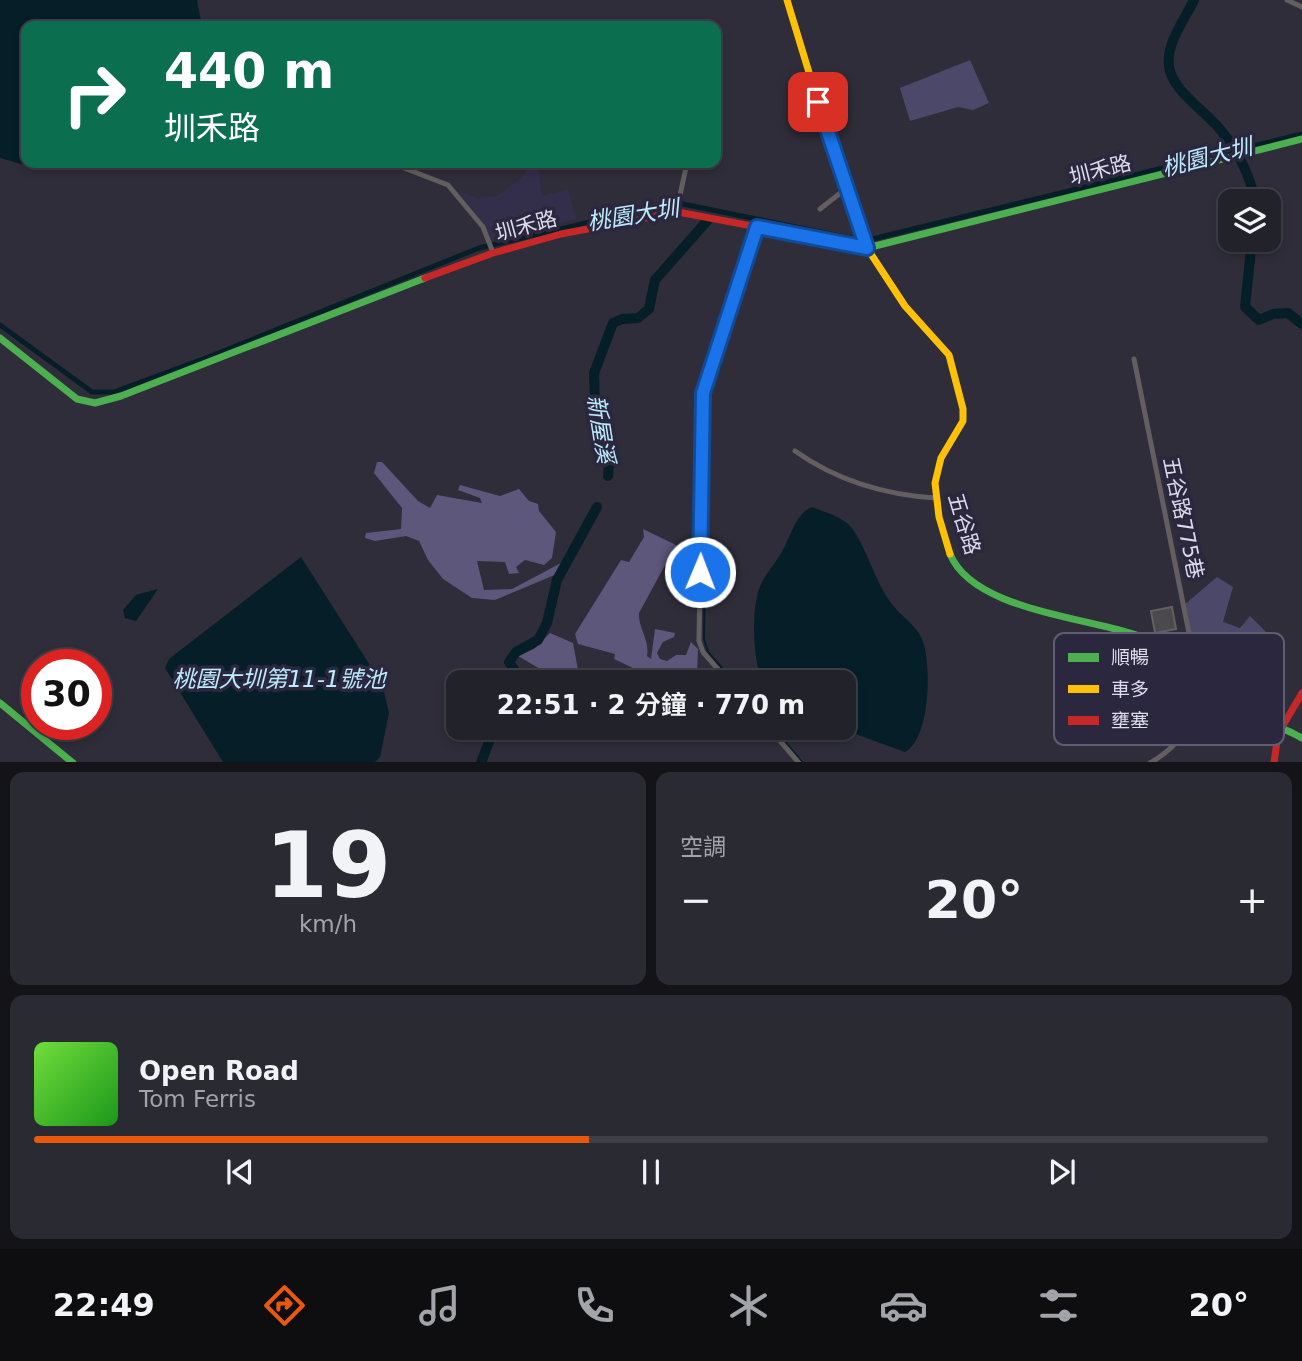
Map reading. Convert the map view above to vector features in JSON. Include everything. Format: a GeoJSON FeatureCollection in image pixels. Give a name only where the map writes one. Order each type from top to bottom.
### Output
{"type":"FeatureCollection","features":[{"type":"Feature","properties":{"kind":"street","name":"五谷路"},"geometry":{"type":"LineString","coordinates":[[787,0],[831,145],[865,241],[905,306],[949,355],[954,371],[963,421],[941,458],[936,498],[951,558],[975,584],[1001,598],[1123,633]]}},
{"type":"Feature","properties":{"kind":"street"},"geometry":{"type":"LineString","coordinates":[[1287,0],[1302,7]]}},
{"type":"Feature","properties":{"kind":"street","name":"圳禾路"},"geometry":{"type":"LineString","coordinates":[[0,338],[63,390],[95,403],[121,396],[493,251],[677,208],[757,227],[865,241],[1302,139]]}},
{"type":"Feature","properties":{"kind":"street"},"geometry":{"type":"LineString","coordinates":[[404,168],[448,185],[489,240],[493,251]]}},
{"type":"Feature","properties":{"kind":"street"},"geometry":{"type":"LineString","coordinates":[[677,208],[686,168]]}},
{"type":"Feature","properties":{"kind":"street"},"geometry":{"type":"LineString","coordinates":[[820,209],[848,187]]}},
{"type":"Feature","properties":{"kind":"street"},"geometry":{"type":"LineString","coordinates":[[719,670],[703,652],[699,641],[703,393],[757,227]]}},
{"type":"Feature","properties":{"kind":"street","name":"五谷路775巷"},"geometry":{"type":"LineString","coordinates":[[1134,359],[1189,633]]}},
{"type":"Feature","properties":{"kind":"street"},"geometry":{"type":"LineString","coordinates":[[795,451],[825,469],[880,491],[936,498]]}},
{"type":"Feature","properties":{"kind":"street"},"geometry":{"type":"LineString","coordinates":[[1284,718],[1302,693]]}},
{"type":"Feature","properties":{"kind":"street"},"geometry":{"type":"LineString","coordinates":[[0,703],[74,762]]}},
{"type":"Feature","properties":{"kind":"street","name":"五谷路"},"geometry":{"type":"LineString","coordinates":[[1284,730],[1302,738]]}},
{"type":"Feature","properties":{"kind":"street"},"geometry":{"type":"LineString","coordinates":[[780,740],[799,762]]}},
{"type":"Feature","properties":{"kind":"street"},"geometry":{"type":"LineString","coordinates":[[1150,762],[1171,745]]}},
{"type":"Feature","properties":{"kind":"shaded area"},"geometry":{"type":"Polygon","coordinates":[[[970,60],[989,103],[973,110],[958,107],[910,121],[900,88],[970,60]]]}},
{"type":"Feature","properties":{"kind":"shaded area"},"geometry":{"type":"Polygon","coordinates":[[[538,169],[542,196],[568,189],[576,219],[492,240],[480,219],[458,191],[478,198],[497,196],[518,181],[527,170],[538,169]]]}},
{"type":"Feature","properties":{"kind":"shaded area"},"geometry":{"type":"Polygon","coordinates":[[[377,462],[382,462],[418,501],[430,508],[437,495],[482,503],[480,498],[458,490],[460,485],[500,496],[519,489],[529,501],[538,504],[539,511],[556,532],[552,558],[544,565],[525,560],[516,567],[519,573],[509,574],[505,562],[477,561],[484,590],[512,589],[561,563],[557,574],[495,600],[472,598],[443,579],[428,560],[419,541],[406,536],[375,541],[365,538],[366,533],[401,529],[402,508],[374,473],[377,462]]]}},
{"type":"Feature","properties":{"kind":"shaded area"},"geometry":{"type":"Polygon","coordinates":[[[643,529],[676,545],[639,613],[647,656],[651,659],[655,629],[675,633],[674,637],[663,642],[657,653],[660,659],[667,661],[676,655],[686,655],[691,642],[698,649],[697,670],[637,670],[614,659],[615,654],[578,644],[575,634],[621,560],[629,562],[644,537],[643,529]]]}},
{"type":"Feature","properties":{"kind":"shaded area"},"geometry":{"type":"Polygon","coordinates":[[[1217,577],[1233,587],[1223,622],[1240,628],[1250,616],[1267,633],[1191,633],[1184,605],[1217,577]]]}},
{"type":"Feature","properties":{"kind":"shaded area"},"geometry":{"type":"Polygon","coordinates":[[[550,633],[573,643],[578,670],[542,670],[518,656],[534,649],[550,633]]]}},
{"type":"Feature","properties":{"kind":"water"},"geometry":{"type":"Polygon","coordinates":[[[0,0],[197,0],[201,21],[21,21],[21,164],[0,158],[0,0]]]}},
{"type":"Feature","properties":{"kind":"water"},"geometry":{"type":"Polygon","coordinates":[[[812,507],[837,517],[850,526],[885,594],[922,639],[928,670],[924,719],[913,744],[905,752],[856,734],[856,670],[759,670],[754,632],[758,592],[799,518],[812,507]]]}},
{"type":"Feature","properties":{"kind":"water","name":"桃園大圳第11-1號池"},"geometry":{"type":"Polygon","coordinates":[[[301,557],[382,684],[389,713],[380,757],[375,762],[223,762],[165,668],[169,659],[301,557]]]}},
{"type":"Feature","properties":{"kind":"water"},"geometry":{"type":"Polygon","coordinates":[[[158,589],[136,621],[125,618],[123,610],[136,595],[158,589]]]}},
{"type":"Feature","properties":{"kind":"building"},"geometry":{"type":"Polygon","coordinates":[[[1172,607],[1176,629],[1155,633],[1151,611],[1172,607]]]}},
{"type":"Feature","properties":{"kind":"waterway"},"geometry":{"type":"LineString","coordinates":[[1194,0],[1170,49],[1169,66],[1183,93],[1216,125],[1234,149],[1252,189]]}},
{"type":"Feature","properties":{"kind":"waterway","name":"桃園大圳"},"geometry":{"type":"LineString","coordinates":[[0,325],[92,392],[114,392],[211,356],[479,248],[658,206],[683,204],[864,241],[1302,134]]}},
{"type":"Feature","properties":{"kind":"waterway","name":"新屋溪"},"geometry":{"type":"LineString","coordinates":[[608,476],[610,454],[595,404],[594,373],[613,323],[622,319],[638,318],[649,309],[655,280],[707,221]]}},
{"type":"Feature","properties":{"kind":"waterway"},"geometry":{"type":"LineString","coordinates":[[724,670],[708,652],[704,639],[707,394],[757,232]]}},
{"type":"Feature","properties":{"kind":"waterway"},"geometry":{"type":"LineString","coordinates":[[1251,252],[1245,307],[1259,320],[1273,314],[1288,313],[1302,324]]}},
{"type":"Feature","properties":{"kind":"waterway","name":"新屋溪"},"geometry":{"type":"LineString","coordinates":[[515,670],[509,662],[516,652],[538,640],[547,623],[557,580],[597,507]]}},
{"type":"Feature","properties":{"kind":"waterway","name":"新屋溪"},"geometry":{"type":"LineString","coordinates":[[481,762],[490,740]]}},
{"type":"Feature","properties":{"kind":"waterway"},"geometry":{"type":"LineString","coordinates":[[783,740],[802,762]]}},
{"type":"Feature","properties":{"kind":"traffic: fast"},"geometry":{"type":"LineString","coordinates":[[853,245],[867,248],[1302,139]]}},
{"type":"Feature","properties":{"kind":"traffic: fast"},"geometry":{"type":"LineString","coordinates":[[0,338],[77,399],[95,403],[121,396],[425,278]]}},
{"type":"Feature","properties":{"kind":"traffic: fast"},"geometry":{"type":"LineString","coordinates":[[950,554],[964,574],[985,590],[1043,612],[1130,633]]}},
{"type":"Feature","properties":{"kind":"traffic: fast"},"geometry":{"type":"LineString","coordinates":[[0,703],[72,762]]}},
{"type":"Feature","properties":{"kind":"traffic: fast"},"geometry":{"type":"LineString","coordinates":[[1284,730],[1302,738]]}},
{"type":"Feature","properties":{"kind":"traffic: slow"},"geometry":{"type":"LineString","coordinates":[[787,0],[831,145],[867,248],[905,306],[949,355],[963,409],[963,421],[941,458],[935,483],[939,517],[950,554]]}},
{"type":"Feature","properties":{"kind":"traffic: jam"},"geometry":{"type":"LineString","coordinates":[[425,278],[493,253],[561,234],[678,212],[853,245]]}},
{"type":"Feature","properties":{"kind":"traffic: jam"},"geometry":{"type":"LineString","coordinates":[[1284,724],[1302,693]]}},
{"type":"Feature","properties":{"kind":"traffic: jam"},"geometry":{"type":"LineString","coordinates":[[1274,762],[1276,745]]}},
{"type":"Feature","properties":{"kind":"route"},"geometry":{"type":"LineString","coordinates":[[700,572],[703,393],[757,227],[867,248],[818,102]]}}]}
